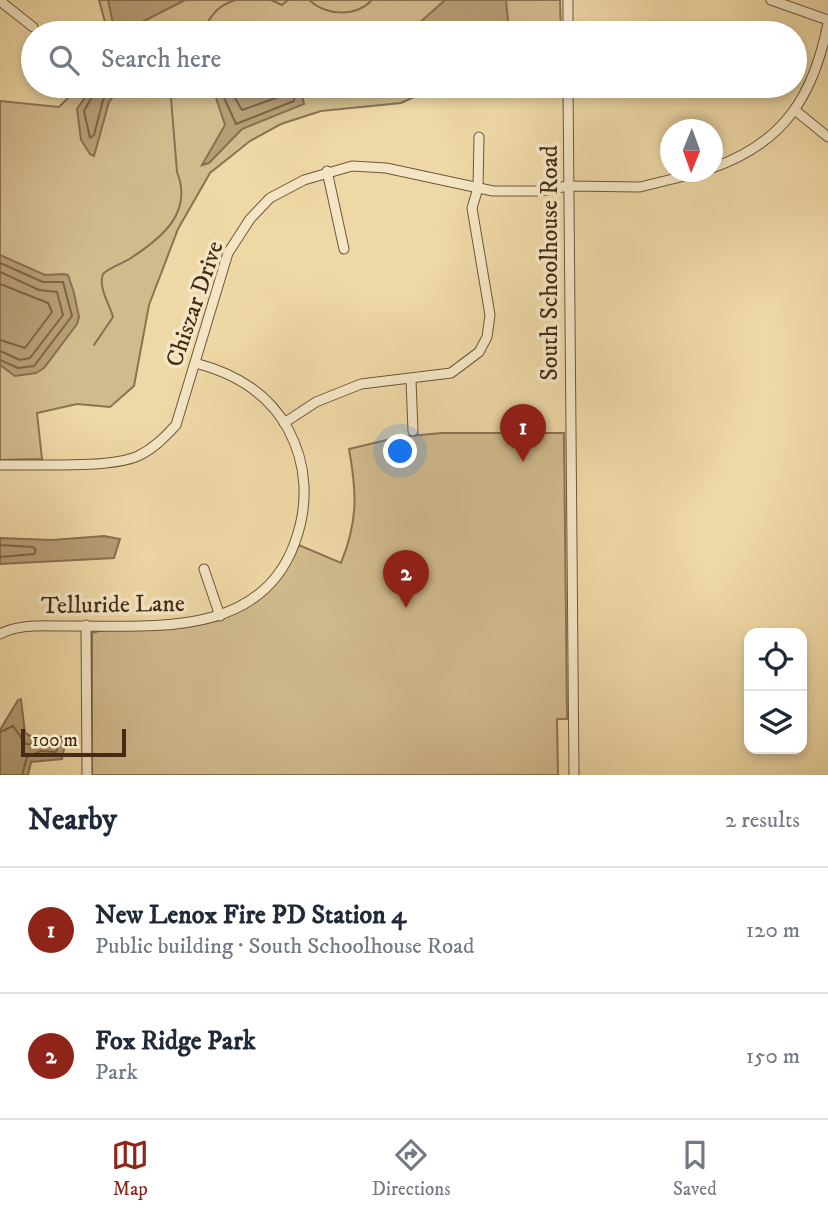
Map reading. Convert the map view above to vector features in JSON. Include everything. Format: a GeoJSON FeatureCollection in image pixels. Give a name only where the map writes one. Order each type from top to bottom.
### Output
{"type":"FeatureCollection","features":[{"type":"Feature","properties":{"kind":"street"},"geometry":{"type":"LineString","coordinates":[[568,0],[568,21]]}},
{"type":"Feature","properties":{"kind":"street"},"geometry":{"type":"LineString","coordinates":[[771,0],[828,22],[813,83],[807,93]]}},
{"type":"Feature","properties":{"kind":"street"},"geometry":{"type":"LineString","coordinates":[[0,1],[25,21]]}},
{"type":"Feature","properties":{"kind":"street","name":"South Schoolhouse Road"},"geometry":{"type":"LineString","coordinates":[[568,98],[573,775]]}},
{"type":"Feature","properties":{"kind":"street"},"geometry":{"type":"LineString","coordinates":[[723,164],[762,140],[796,111],[804,98]]}},
{"type":"Feature","properties":{"kind":"street"},"geometry":{"type":"LineString","coordinates":[[796,111],[828,137]]}},
{"type":"Feature","properties":{"kind":"street"},"geometry":{"type":"LineString","coordinates":[[284,423],[316,402],[361,384],[451,373],[473,358],[487,337],[490,314],[486,277],[472,208],[478,188],[479,138]]}},
{"type":"Feature","properties":{"kind":"street","name":"Chiszar Drive"},"geometry":{"type":"LineString","coordinates":[[0,465],[106,462],[135,457],[158,444],[176,425],[228,253],[250,219],[270,198],[327,171],[352,166],[386,168],[493,191],[540,191],[568,186],[640,187],[660,182]]}},
{"type":"Feature","properties":{"kind":"street"},"geometry":{"type":"LineString","coordinates":[[327,171],[344,249]]}},
{"type":"Feature","properties":{"kind":"street","name":"Telluride Lane"},"geometry":{"type":"LineString","coordinates":[[0,634],[33,626],[194,623],[220,616],[252,599],[286,560],[297,536],[303,511],[304,480],[297,448],[284,423],[249,385],[225,372],[195,363]]}},
{"type":"Feature","properties":{"kind":"street"},"geometry":{"type":"LineString","coordinates":[[411,380],[413,431]]}},
{"type":"Feature","properties":{"kind":"street"},"geometry":{"type":"LineString","coordinates":[[204,569],[220,616]]}},
{"type":"Feature","properties":{"kind":"street"},"geometry":{"type":"LineString","coordinates":[[86,625],[87,775]]}},
{"type":"Feature","properties":{"kind":"shaded area"},"geometry":{"type":"Polygon","coordinates":[[[99,0],[560,0],[561,21],[105,21],[99,0]]]}},
{"type":"Feature","properties":{"kind":"shaded area"},"geometry":{"type":"Polygon","coordinates":[[[68,98],[412,98],[401,103],[321,111],[281,124],[250,141],[210,173],[178,229],[149,305],[134,386],[110,407],[77,404],[37,413],[42,459],[0,460],[0,101],[59,107],[68,98]]]}},
{"type":"Feature","properties":{"kind":"shaded area"},"geometry":{"type":"Polygon","coordinates":[[[442,433],[564,433],[567,719],[557,719],[558,775],[92,775],[92,633],[111,629],[145,630],[195,626],[237,613],[255,602],[271,587],[299,545],[341,563],[351,534],[354,507],[354,479],[349,449],[399,437],[442,433]]]}},
{"type":"Feature","properties":{"kind":"water"},"geometry":{"type":"Polygon","coordinates":[[[108,0],[185,0],[144,21],[112,21],[108,0]]]}},
{"type":"Feature","properties":{"kind":"water"},"geometry":{"type":"Polygon","coordinates":[[[445,0],[506,0],[508,21],[421,21],[445,0]]]}},
{"type":"Feature","properties":{"kind":"water"},"geometry":{"type":"Polygon","coordinates":[[[85,98],[112,98],[94,156],[81,140],[77,109],[85,98]]]}},
{"type":"Feature","properties":{"kind":"water"},"geometry":{"type":"Polygon","coordinates":[[[216,98],[303,98],[304,104],[242,129],[209,163],[202,165],[225,125],[216,98]]]}},
{"type":"Feature","properties":{"kind":"water"},"geometry":{"type":"Polygon","coordinates":[[[0,255],[45,275],[68,275],[74,293],[79,317],[77,324],[44,368],[36,373],[15,376],[0,365],[0,255]]]}},
{"type":"Feature","properties":{"kind":"water"},"geometry":{"type":"Polygon","coordinates":[[[104,536],[120,539],[114,558],[0,564],[0,538],[52,540],[104,536]]]}},
{"type":"Feature","properties":{"kind":"water"},"geometry":{"type":"Polygon","coordinates":[[[21,699],[25,733],[36,739],[61,737],[65,744],[62,759],[31,762],[28,775],[0,775],[0,730],[21,699]]]}},
{"type":"Feature","properties":{"kind":"waterway"},"geometry":{"type":"LineString","coordinates":[[208,21],[218,9],[235,0]]}},
{"type":"Feature","properties":{"kind":"waterway"},"geometry":{"type":"LineString","coordinates":[[271,0],[282,5],[288,0]]}},
{"type":"Feature","properties":{"kind":"waterway"},"geometry":{"type":"LineString","coordinates":[[309,0],[332,12],[350,12],[372,0]]}},
{"type":"Feature","properties":{"kind":"waterway"},"geometry":{"type":"LineString","coordinates":[[94,345],[113,317],[103,290],[103,274],[154,241],[164,232],[178,211],[181,186],[177,172],[171,98]]}},
{"type":"Feature","properties":{"kind":"place","name":"New Lenox Fire PD Station 4"},"geometry":{"type":"Point","coordinates":[523,462]}},
{"type":"Feature","properties":{"kind":"place","name":"Fox Ridge Park"},"geometry":{"type":"Point","coordinates":[406,608]}}]}
